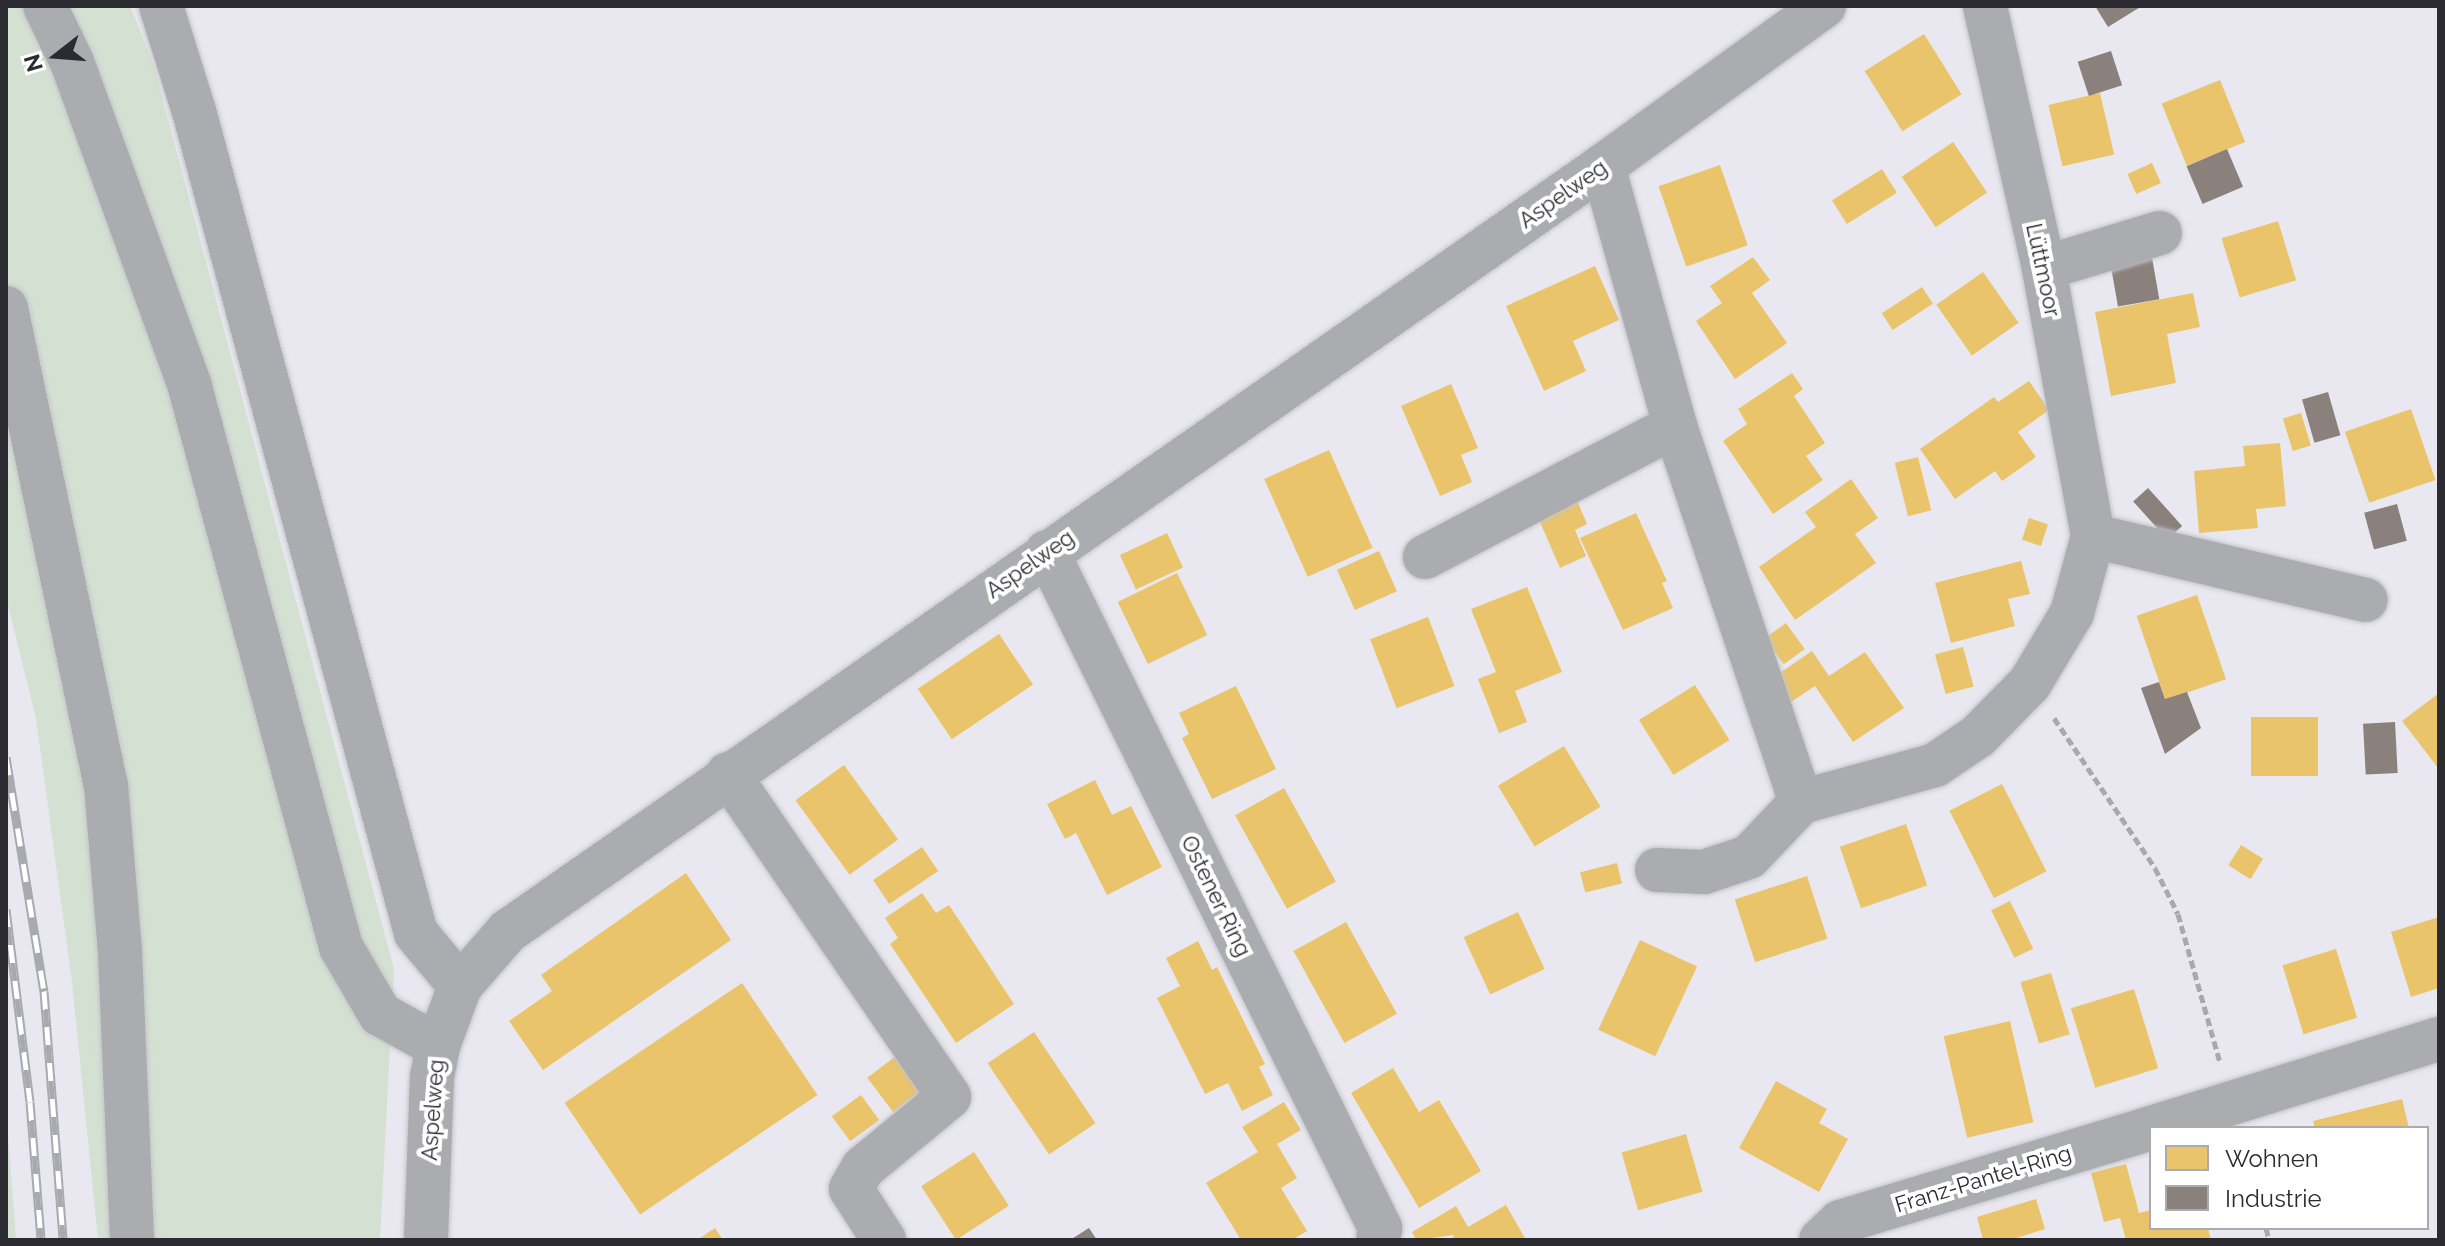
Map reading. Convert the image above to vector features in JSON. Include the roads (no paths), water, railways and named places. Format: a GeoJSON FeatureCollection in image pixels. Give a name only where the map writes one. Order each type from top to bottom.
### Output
{"type":"FeatureCollection","features":[{"type":"Feature","properties":{"kind":"street"},"geometry":{"type":"LineString","coordinates":[[45,6],[72,62],[190,387],[341,947],[380,1014],[438,1046]]}},
{"type":"Feature","properties":{"kind":"street"},"geometry":{"type":"LineString","coordinates":[[161,6],[194,111],[416,933],[460,986]]}},
{"type":"Feature","properties":{"kind":"street","name":"Aspelweg"},"geometry":{"type":"LineString","coordinates":[[426,1240],[432,1077],[438,1046],[460,986],[508,931],[728,774],[1603,166],[1824,6]]}},
{"type":"Feature","properties":{"kind":"street","name":"Lüttmoor"},"geometry":{"type":"LineString","coordinates":[[1801,802],[1935,765],[1978,736],[2030,683],[2072,613],[2093,536],[2044,268],[1985,6]]}},
{"type":"Feature","properties":{"kind":"street"},"geometry":{"type":"LineString","coordinates":[[1603,166],[1675,426],[1801,802],[1749,857],[1704,872],[1657,870]]}},
{"type":"Feature","properties":{"kind":"street"},"geometry":{"type":"LineString","coordinates":[[2044,268],[2160,233]]}},
{"type":"Feature","properties":{"kind":"street"},"geometry":{"type":"LineString","coordinates":[[6,308],[106,785],[120,952],[132,1240]]}},
{"type":"Feature","properties":{"kind":"street"},"geometry":{"type":"LineString","coordinates":[[1425,557],[1675,426]]}},
{"type":"Feature","properties":{"kind":"street"},"geometry":{"type":"LineString","coordinates":[[2093,536],[2366,600]]}},
{"type":"Feature","properties":{"kind":"street","name":"Ostener Ring"},"geometry":{"type":"LineString","coordinates":[[1047,552],[1380,1228],[1378,1240]]}},
{"type":"Feature","properties":{"kind":"street"},"geometry":{"type":"LineString","coordinates":[[728,774],[949,1097],[863,1168],[851,1189],[884,1240]]}},
{"type":"Feature","properties":{"kind":"street","name":"Franz-Pantel-Ring"},"geometry":{"type":"LineString","coordinates":[[2158,1126],[2439,1039]]}},
{"type":"Feature","properties":{"kind":"street","name":"Franz-Pantel-Ring"},"geometry":{"type":"LineString","coordinates":[[1821,1240],[1840,1222],[2149,1129]]}},
{"type":"Feature","properties":{"kind":"railway"},"geometry":{"type":"LineString","coordinates":[[6,757],[44,991],[63,1240]]}},
{"type":"Feature","properties":{"kind":"railway"},"geometry":{"type":"LineString","coordinates":[[6,909],[30,1102],[41,1240]]}}]}
